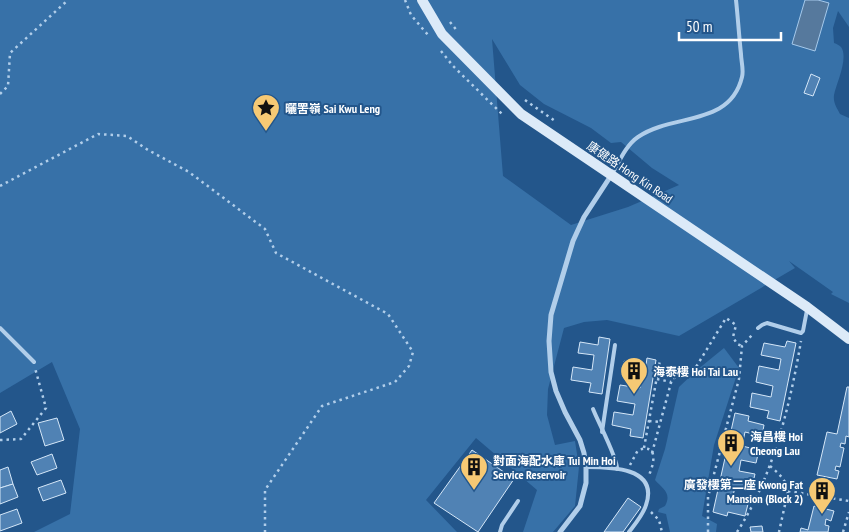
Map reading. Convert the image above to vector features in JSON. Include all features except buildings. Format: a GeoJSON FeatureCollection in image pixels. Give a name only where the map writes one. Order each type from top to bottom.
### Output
{"type":"FeatureCollection","features":[{"type":"Feature","properties":{"kind":"street","name":"康健路 Hong Kin Road"},"geometry":{"type":"LineString","coordinates":[[422,0],[442,34],[521,114],[808,307],[849,339]]}},
{"type":"Feature","properties":{"kind":"street"},"geometry":{"type":"LineString","coordinates":[[560,532],[580,506],[586,483],[586,467],[580,440],[562,405],[551,372],[549,341],[551,315],[573,241],[584,217],[612,174]]}},
{"type":"Feature","properties":{"kind":"lane"},"geometry":{"type":"LineString","coordinates":[[612,174],[629,147],[639,136],[674,122],[711,113],[734,97],[743,75],[736,0]]}},
{"type":"Feature","properties":{"kind":"lane"},"geometry":{"type":"LineString","coordinates":[[758,328],[762,324],[767,323],[798,334],[802,332],[808,307]]}},
{"type":"Feature","properties":{"kind":"lane"},"geometry":{"type":"LineString","coordinates":[[0,328],[34,362]]}},
{"type":"Feature","properties":{"kind":"lane"},"geometry":{"type":"LineString","coordinates":[[602,432],[615,344]]}},
{"type":"Feature","properties":{"kind":"lane"},"geometry":{"type":"LineString","coordinates":[[593,409],[616,460],[617,468]]}},
{"type":"Feature","properties":{"kind":"lane"},"geometry":{"type":"LineString","coordinates":[[586,467],[617,468],[637,474],[644,482],[648,495],[646,507],[629,532]]}},
{"type":"Feature","properties":{"kind":"lane"},"geometry":{"type":"LineString","coordinates":[[500,532],[518,501]]}},
{"type":"Feature","properties":{"kind":"path"},"geometry":{"type":"LineString","coordinates":[[0,94],[8,86],[10,53],[68,0]]}},
{"type":"Feature","properties":{"kind":"path"},"geometry":{"type":"LineString","coordinates":[[446,18],[462,37]]}},
{"type":"Feature","properties":{"kind":"path"},"geometry":{"type":"LineString","coordinates":[[522,98],[560,124]]}},
{"type":"Feature","properties":{"kind":"path"},"geometry":{"type":"LineString","coordinates":[[0,186],[98,134],[127,136],[148,150],[189,172],[265,229],[276,253],[388,314],[413,352],[409,366],[395,382],[322,406],[265,490],[265,532]]}},
{"type":"Feature","properties":{"kind":"path"},"geometry":{"type":"LineString","coordinates":[[648,479],[655,460],[652,452],[671,382],[675,376],[696,367],[726,318],[736,325],[733,338],[737,344],[742,346]]}},
{"type":"Feature","properties":{"kind":"path"},"geometry":{"type":"LineString","coordinates":[[708,532],[708,497],[739,379],[742,346],[758,328]]}},
{"type":"Feature","properties":{"kind":"path"},"geometry":{"type":"LineString","coordinates":[[736,532],[750,512],[770,466],[792,391],[802,332]]}},
{"type":"Feature","properties":{"kind":"path"},"geometry":{"type":"LineString","coordinates":[[644,448],[660,360]]}},
{"type":"Feature","properties":{"kind":"path"},"geometry":{"type":"LineString","coordinates":[[0,440],[21,439],[46,408],[34,362]]}},
{"type":"Feature","properties":{"kind":"path"},"geometry":{"type":"LineString","coordinates":[[657,379],[671,382]]}},
{"type":"Feature","properties":{"kind":"path"},"geometry":{"type":"LineString","coordinates":[[649,421],[660,422]]}},
{"type":"Feature","properties":{"kind":"path"},"geometry":{"type":"LineString","coordinates":[[630,466],[640,448],[652,452]]}},
{"type":"Feature","properties":{"kind":"path"},"geometry":{"type":"LineString","coordinates":[[770,466],[785,481],[788,491],[779,532]]}},
{"type":"Feature","properties":{"kind":"path"},"geometry":{"type":"LineString","coordinates":[[788,491],[849,500]]}},
{"type":"Feature","properties":{"kind":"path"},"geometry":{"type":"LineString","coordinates":[[843,532],[849,512]]}},
{"type":"Feature","properties":{"kind":"shaded area"},"geometry":{"type":"Polygon","coordinates":[[[0,0],[849,0],[849,27],[838,11],[833,28],[834,43],[841,47],[844,58],[834,100],[840,114],[849,118],[849,303],[831,294],[833,292],[789,261],[795,268],[679,336],[607,320],[584,322],[564,328],[548,389],[547,415],[555,445],[575,441],[579,467],[575,506],[553,532],[523,532],[537,490],[476,438],[426,500],[457,532],[34,532],[70,514],[80,429],[52,362],[0,393],[0,0]],[[492,39],[503,176],[571,225],[628,207],[679,185],[652,168],[621,142],[611,143],[591,128],[544,104],[520,85],[492,39]]]}},
{"type":"Feature","properties":{"kind":"shaded area"},"geometry":{"type":"Polygon","coordinates":[[[805,0],[818,0],[829,3],[815,51],[792,44],[805,0]]]}},
{"type":"Feature","properties":{"kind":"shaded area"},"geometry":{"type":"Polygon","coordinates":[[[724,348],[739,368],[714,445],[702,516],[717,524],[716,532],[670,532],[666,514],[658,512],[667,502],[667,494],[655,480],[665,449],[679,387],[724,348]]]}},
{"type":"Feature","properties":{"kind":"place","name":"曬罟嶺 Sai Kwu Leng"},"geometry":{"type":"Point","coordinates":[266,132]}},
{"type":"Feature","properties":{"kind":"place","name":"海泰樓 Hoi Tai Lau"},"geometry":{"type":"Point","coordinates":[634,395]}},
{"type":"Feature","properties":{"kind":"place","name":"海昌樓 Hoi Cheong Lau"},"geometry":{"type":"Point","coordinates":[731,467]}},
{"type":"Feature","properties":{"kind":"place","name":"對面海配水庫 Tui Min Hoi Service Reservoir"},"geometry":{"type":"Point","coordinates":[474,491]}},
{"type":"Feature","properties":{"kind":"place","name":"廣發樓第二座 Kwong Fat Mansion (Block 2)"},"geometry":{"type":"Point","coordinates":[822,515]}}]}
